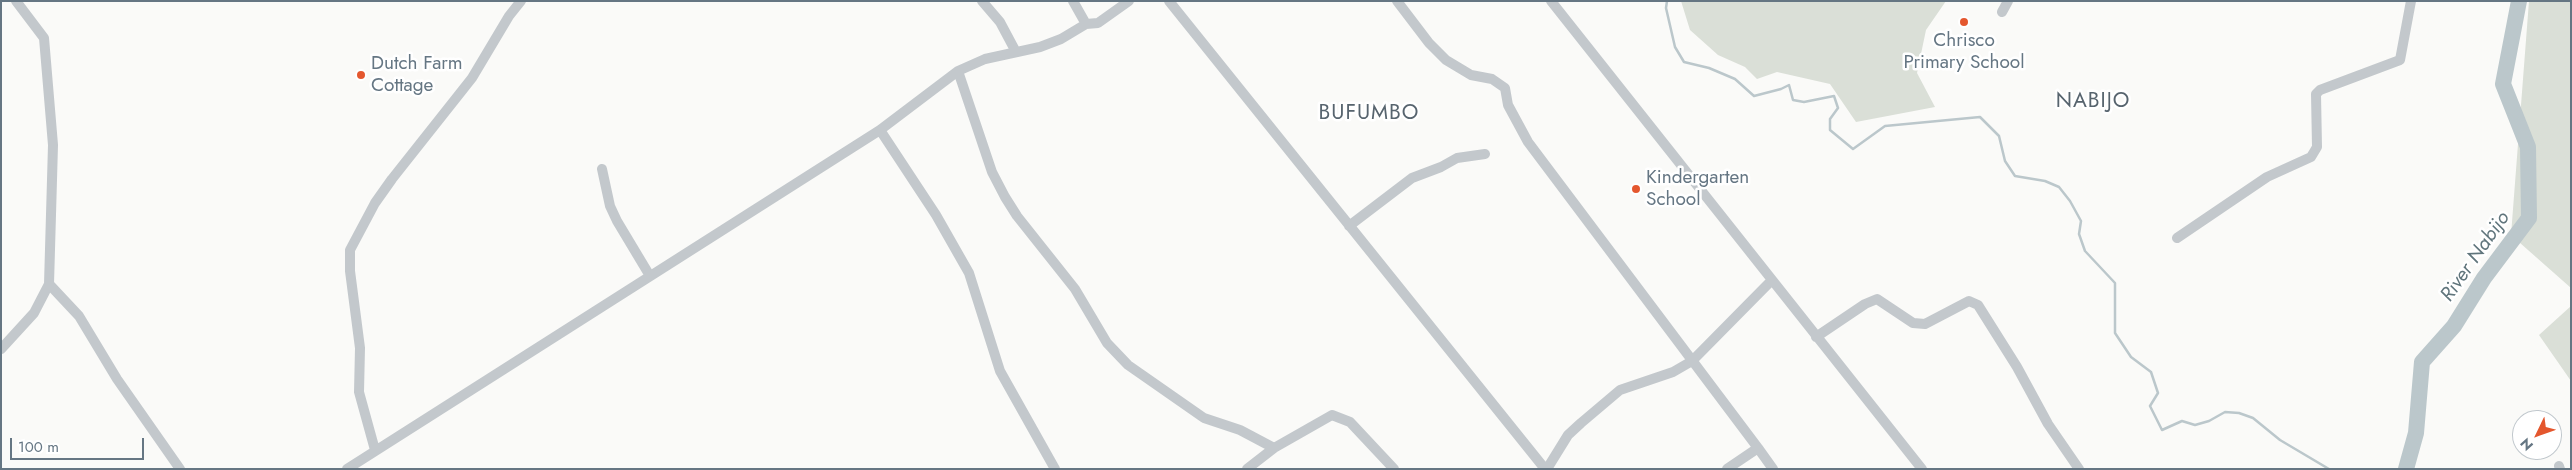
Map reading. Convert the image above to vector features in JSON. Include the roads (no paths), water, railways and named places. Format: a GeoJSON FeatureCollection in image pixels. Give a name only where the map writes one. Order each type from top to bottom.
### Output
{"type":"FeatureCollection","features":[{"type":"Feature","properties":{"kind":"street"},"geometry":{"type":"LineString","coordinates":[[1,349],[34,313],[50,284],[53,145],[44,38],[16,1]]}},
{"type":"Feature","properties":{"kind":"street"},"geometry":{"type":"LineString","coordinates":[[375,450],[359,392],[360,348],[350,271],[350,250],[375,203],[472,78],[509,16],[521,1]]}},
{"type":"Feature","properties":{"kind":"street"},"geometry":{"type":"LineString","coordinates":[[982,1],[1000,22],[1016,52]]}},
{"type":"Feature","properties":{"kind":"street"},"geometry":{"type":"LineString","coordinates":[[1073,1],[1086,24]]}},
{"type":"Feature","properties":{"kind":"street"},"geometry":{"type":"LineString","coordinates":[[347,469],[880,130],[958,71],[985,59],[1047,44],[1086,24],[1098,23],[1129,1]]}},
{"type":"Feature","properties":{"kind":"street"},"geometry":{"type":"LineString","coordinates":[[1169,1],[1546,469],[1568,435],[1620,390],[1673,372],[1692,361],[1772,281]]}},
{"type":"Feature","properties":{"kind":"street"},"geometry":{"type":"LineString","coordinates":[[1397,1],[1429,43],[1446,60],[1471,75],[1492,79],[1505,88],[1508,104],[1528,142],[1773,469]]}},
{"type":"Feature","properties":{"kind":"street"},"geometry":{"type":"LineString","coordinates":[[1551,1],[1922,469]]}},
{"type":"Feature","properties":{"kind":"street"},"geometry":{"type":"LineString","coordinates":[[2002,12],[2008,1]]}},
{"type":"Feature","properties":{"kind":"street"},"geometry":{"type":"LineString","coordinates":[[2177,238],[2267,177],[2311,157],[2317,147],[2316,94],[2320,90],[2400,60],[2411,1]]}},
{"type":"Feature","properties":{"kind":"street"},"geometry":{"type":"LineString","coordinates":[[958,71],[992,172],[1005,197],[1017,216],[1075,289],[1107,343],[1128,365],[1204,418],[1240,430],[1274,448]]}},
{"type":"Feature","properties":{"kind":"street"},"geometry":{"type":"LineString","coordinates":[[880,130],[936,215],[969,273],[1000,371],[1055,469]]}},
{"type":"Feature","properties":{"kind":"street"},"geometry":{"type":"LineString","coordinates":[[1350,226],[1412,178],[1458,158],[1485,154]]}},
{"type":"Feature","properties":{"kind":"street"},"geometry":{"type":"LineString","coordinates":[[602,169],[610,206],[650,276]]}},
{"type":"Feature","properties":{"kind":"street"},"geometry":{"type":"LineString","coordinates":[[50,284],[79,316],[117,379],[180,469]]}},
{"type":"Feature","properties":{"kind":"street"},"geometry":{"type":"LineString","coordinates":[[1816,337],[1864,304],[1877,299],[1913,324],[1925,324],[1969,301],[1978,305],[2017,367],[2048,424],[2079,469]]}},
{"type":"Feature","properties":{"kind":"street"},"geometry":{"type":"LineString","coordinates":[[1247,469],[1274,448],[1332,415],[1350,422],[1394,469]]}},
{"type":"Feature","properties":{"kind":"street"},"geometry":{"type":"LineString","coordinates":[[1727,469],[1758,448]]}},
{"type":"Feature","properties":{"kind":"waterway"},"geometry":{"type":"LineString","coordinates":[[1667,1],[1666,8],[1675,47],[1684,62],[1709,68],[1735,79],[1754,96],[1789,85],[1793,100],[1804,102],[1834,96],[1838,108],[1830,119],[1830,130],[1853,149],[1885,126],[1980,117],[1999,136],[2005,161],[2015,176],[2045,181],[2059,187],[2070,201],[2081,221],[2079,234],[2085,251],[2115,283],[2115,333],[2131,357],[2151,372],[2158,393],[2150,406],[2162,430],[2182,421],[2195,425],[2209,421],[2225,412],[2239,413],[2253,418],[2280,440],[2329,469]]}},
{"type":"Feature","properties":{"kind":"waterway","name":"River Nabijo"},"geometry":{"type":"LineString","coordinates":[[2406,469],[2416,433],[2422,362],[2454,326],[2484,278],[2529,218],[2528,147],[2503,84],[2519,1]]}},
{"type":"Feature","properties":{"kind":"place","name":"Chrisco Primary School"},"geometry":{"type":"Point","coordinates":[1964,22]}},
{"type":"Feature","properties":{"kind":"place","name":"Dutch Farm Cottage"},"geometry":{"type":"Point","coordinates":[361,75]}},
{"type":"Feature","properties":{"kind":"place","name":"Kindergarten School"},"geometry":{"type":"Point","coordinates":[1636,189]}},
{"type":"Feature","properties":{"kind":"district","name":"NABIJO"},"geometry":{"type":"Point","coordinates":[2093,102]}},
{"type":"Feature","properties":{"kind":"district","name":"BUFUMBO"},"geometry":{"type":"Point","coordinates":[1369,114]}}]}
